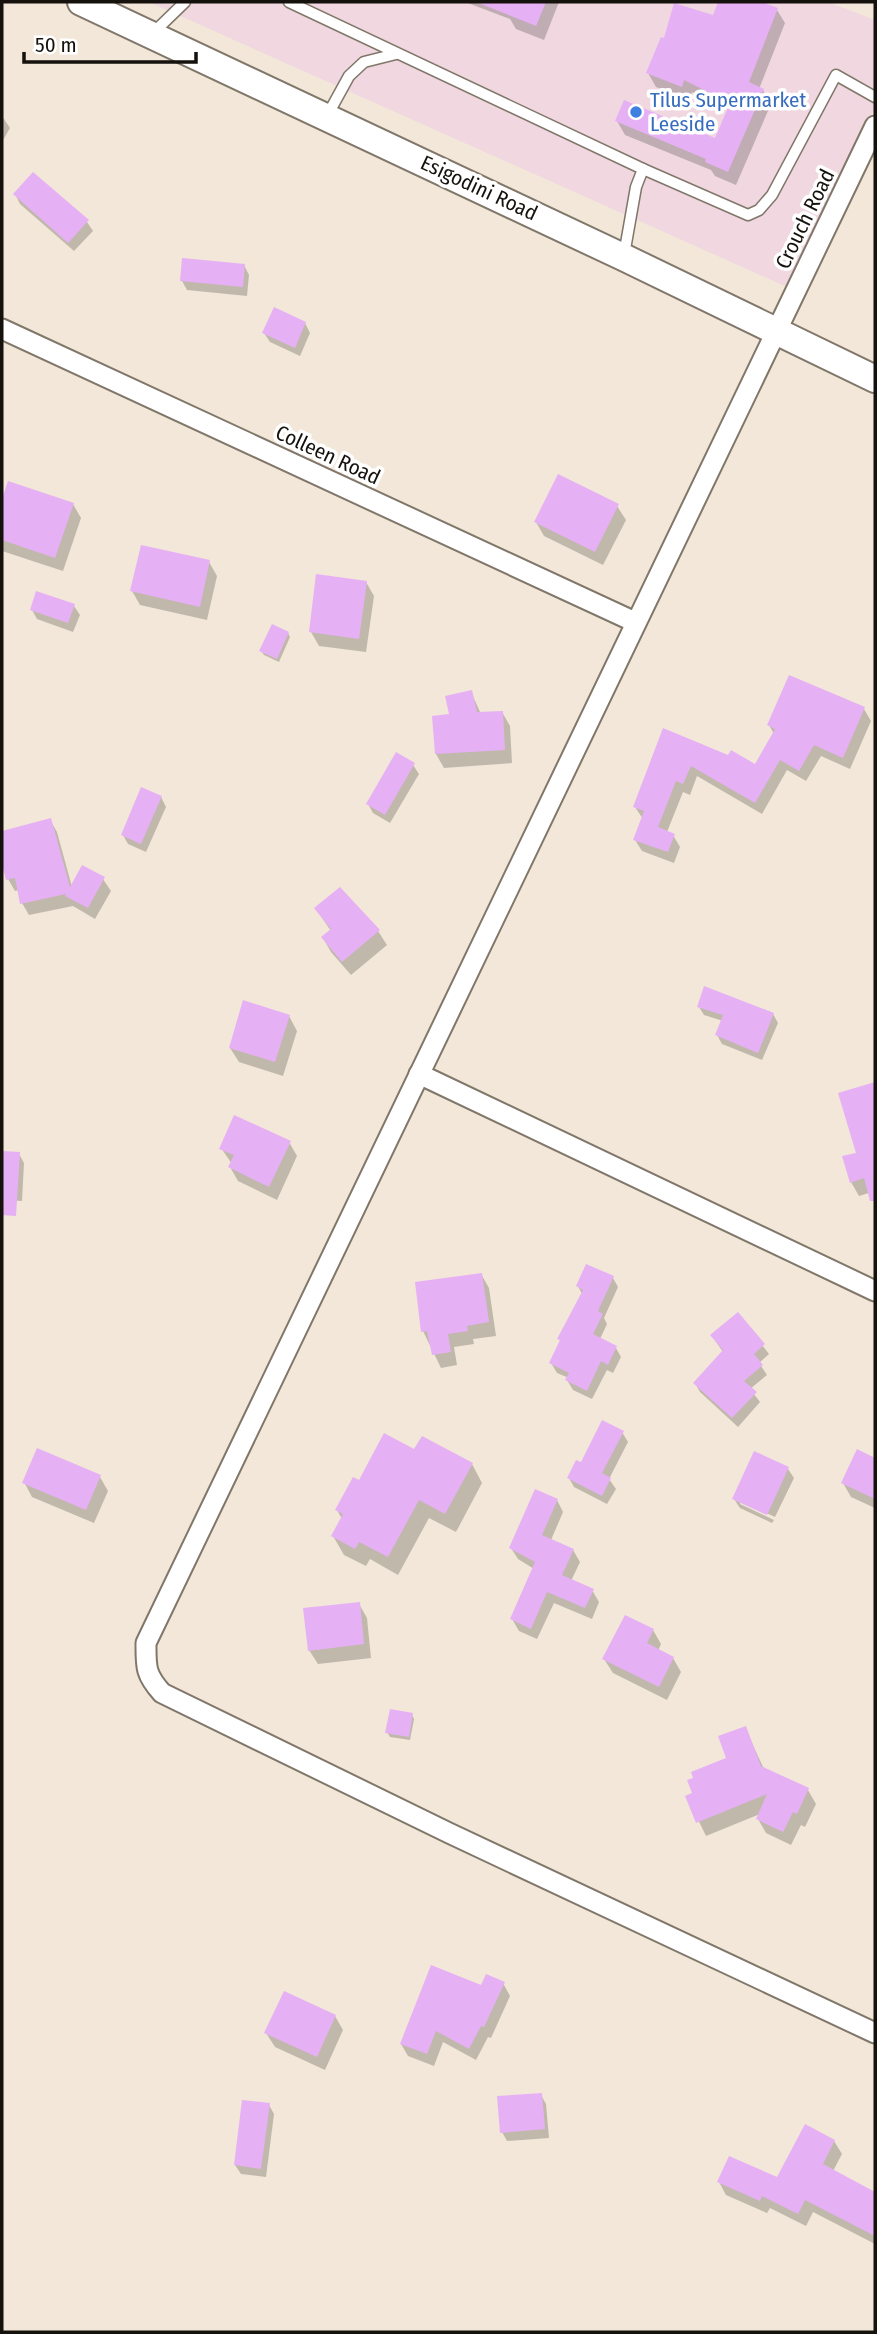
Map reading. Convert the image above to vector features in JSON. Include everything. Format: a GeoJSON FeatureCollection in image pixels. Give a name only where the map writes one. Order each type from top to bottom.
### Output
{"type":"FeatureCollection","features":[{"type":"Feature","properties":{"kind":"main road","name":"Esigodini Road"},"geometry":{"type":"LineString","coordinates":[[80,2],[326,116],[875,379]]}},
{"type":"Feature","properties":{"kind":"street","name":"Crouch Road"},"geometry":{"type":"LineString","coordinates":[[875,126],[146,1643],[146,1663],[150,1679],[162,1693],[875,2033]]}},
{"type":"Feature","properties":{"kind":"street","name":"Colleen Road"},"geometry":{"type":"LineString","coordinates":[[2,329],[635,622]]}},
{"type":"Feature","properties":{"kind":"street"},"geometry":{"type":"LineString","coordinates":[[419,1074],[875,1291]]}},
{"type":"Feature","properties":{"kind":"lane"},"geometry":{"type":"LineString","coordinates":[[152,34],[185,2]]}},
{"type":"Feature","properties":{"kind":"lane"},"geometry":{"type":"LineString","coordinates":[[289,2],[642,169],[748,215],[760,210],[772,195],[836,75],[875,96]]}},
{"type":"Feature","properties":{"kind":"lane"},"geometry":{"type":"LineString","coordinates":[[326,116],[349,76],[364,62],[396,54]]}},
{"type":"Feature","properties":{"kind":"lane"},"geometry":{"type":"LineString","coordinates":[[623,257],[642,169]]}},
{"type":"Feature","properties":{"kind":"shaded area"},"geometry":{"type":"Polygon","coordinates":[[[149,2],[828,2],[875,20],[875,107],[787,287],[149,2]]]}},
{"type":"Feature","properties":{"kind":"building"},"geometry":{"type":"Polygon","coordinates":[[[476,2],[546,2],[536,26],[476,2]]]}},
{"type":"Feature","properties":{"kind":"building"},"geometry":{"type":"Polygon","coordinates":[[[718,2],[762,2],[778,8],[749,82],[764,89],[728,172],[705,162],[706,159],[615,121],[624,100],[715,138],[730,103],[684,80],[682,87],[646,73],[661,37],[664,38],[674,3],[713,15],[718,2]]]}},
{"type":"Feature","properties":{"kind":"building"},"geometry":{"type":"Polygon","coordinates":[[[33,172],[89,220],[68,243],[13,194],[33,172]]]}},
{"type":"Feature","properties":{"kind":"building"},"geometry":{"type":"Polygon","coordinates":[[[182,258],[245,264],[243,287],[180,281],[182,258]]]}},
{"type":"Feature","properties":{"kind":"building"},"geometry":{"type":"Polygon","coordinates":[[[274,307],[306,322],[295,348],[262,333],[274,307]]]}},
{"type":"Feature","properties":{"kind":"building"},"geometry":{"type":"Polygon","coordinates":[[[558,474],[619,504],[595,552],[534,522],[558,474]]]}},
{"type":"Feature","properties":{"kind":"building"},"geometry":{"type":"Polygon","coordinates":[[[8,481],[74,503],[55,558],[2,540],[2,499],[8,481]]]}},
{"type":"Feature","properties":{"kind":"building"},"geometry":{"type":"Polygon","coordinates":[[[141,545],[210,560],[200,607],[130,591],[141,545]]]}},
{"type":"Feature","properties":{"kind":"building"},"geometry":{"type":"Polygon","coordinates":[[[316,574],[367,581],[359,639],[309,632],[316,574]]]}},
{"type":"Feature","properties":{"kind":"building"},"geometry":{"type":"Polygon","coordinates":[[[36,591],[75,604],[68,623],[30,610],[36,591]]]}},
{"type":"Feature","properties":{"kind":"building"},"geometry":{"type":"Polygon","coordinates":[[[272,624],[289,632],[277,659],[259,651],[272,624]]]}},
{"type":"Feature","properties":{"kind":"building"},"geometry":{"type":"Polygon","coordinates":[[[789,675],[865,707],[843,758],[814,745],[799,771],[780,760],[755,803],[691,766],[683,784],[676,781],[658,827],[675,834],[668,852],[633,840],[644,811],[633,807],[663,728],[728,755],[731,750],[755,764],[775,729],[767,725],[789,675]]]}},
{"type":"Feature","properties":{"kind":"building"},"geometry":{"type":"Polygon","coordinates":[[[472,690],[477,712],[503,711],[505,750],[435,754],[432,716],[449,714],[445,696],[472,690]]]}},
{"type":"Feature","properties":{"kind":"building"},"geometry":{"type":"Polygon","coordinates":[[[396,752],[415,763],[385,815],[366,804],[396,752]]]}},
{"type":"Feature","properties":{"kind":"building"},"geometry":{"type":"Polygon","coordinates":[[[141,787],[162,796],[141,844],[121,835],[141,787]]]}},
{"type":"Feature","properties":{"kind":"building"},"geometry":{"type":"Polygon","coordinates":[[[51,818],[70,887],[82,865],[105,877],[88,908],[65,896],[66,894],[20,904],[15,878],[6,880],[2,864],[2,831],[51,818]]]}},
{"type":"Feature","properties":{"kind":"building"},"geometry":{"type":"Polygon","coordinates":[[[340,887],[380,930],[342,962],[321,937],[331,929],[314,908],[340,887]]]}},
{"type":"Feature","properties":{"kind":"building"},"geometry":{"type":"Polygon","coordinates":[[[704,986],[774,1013],[758,1053],[715,1035],[723,1015],[697,1007],[704,986]]]}},
{"type":"Feature","properties":{"kind":"building"},"geometry":{"type":"Polygon","coordinates":[[[243,1000],[290,1015],[275,1062],[229,1048],[243,1000]]]}},
{"type":"Feature","properties":{"kind":"building"},"geometry":{"type":"Polygon","coordinates":[[[875,1082],[875,1201],[870,1201],[864,1178],[850,1183],[842,1156],[856,1153],[838,1093],[875,1082]]]}},
{"type":"Feature","properties":{"kind":"building"},"geometry":{"type":"Polygon","coordinates":[[[234,1115],[291,1141],[269,1187],[228,1167],[234,1155],[219,1149],[234,1115]]]}},
{"type":"Feature","properties":{"kind":"building"},"geometry":{"type":"Polygon","coordinates":[[[2,1151],[20,1152],[16,1216],[2,1215],[2,1151]]]}},
{"type":"Feature","properties":{"kind":"building"},"geometry":{"type":"Polygon","coordinates":[[[586,1264],[614,1276],[598,1311],[603,1314],[593,1334],[617,1346],[608,1365],[601,1361],[587,1391],[565,1380],[569,1373],[549,1363],[560,1340],[557,1339],[583,1290],[576,1286],[586,1264]]]}},
{"type":"Feature","properties":{"kind":"building"},"geometry":{"type":"Polygon","coordinates":[[[482,1273],[489,1322],[467,1326],[468,1331],[448,1334],[451,1352],[432,1355],[427,1331],[421,1332],[415,1282],[482,1273]]]}},
{"type":"Feature","properties":{"kind":"building"},"geometry":{"type":"Polygon","coordinates":[[[738,1312],[765,1344],[754,1354],[763,1365],[744,1381],[757,1392],[732,1418],[693,1383],[723,1350],[710,1335],[738,1312]]]}},
{"type":"Feature","properties":{"kind":"building"},"geometry":{"type":"Polygon","coordinates":[[[602,1420],[624,1431],[602,1473],[611,1478],[602,1496],[567,1478],[576,1460],[581,1462],[602,1420]]]}},
{"type":"Feature","properties":{"kind":"building"},"geometry":{"type":"Polygon","coordinates":[[[384,1433],[414,1449],[422,1436],[473,1463],[445,1514],[419,1500],[388,1557],[359,1542],[355,1549],[331,1536],[343,1514],[335,1510],[353,1477],[359,1480],[384,1433]]]}},
{"type":"Feature","properties":{"kind":"building"},"geometry":{"type":"Polygon","coordinates":[[[37,1448],[101,1475],[86,1510],[22,1483],[37,1448]]]}},
{"type":"Feature","properties":{"kind":"building"},"geometry":{"type":"Polygon","coordinates":[[[857,1449],[875,1458],[875,1499],[841,1483],[857,1449]]]}},
{"type":"Feature","properties":{"kind":"building"},"geometry":{"type":"Polygon","coordinates":[[[754,1451],[789,1467],[767,1515],[732,1499],[754,1451]]]}},
{"type":"Feature","properties":{"kind":"building"},"geometry":{"type":"Polygon","coordinates":[[[535,1489],[558,1499],[542,1535],[574,1549],[562,1575],[594,1589],[585,1608],[547,1592],[531,1629],[510,1619],[535,1562],[509,1548],[535,1489]]]}},
{"type":"Feature","properties":{"kind":"building"},"geometry":{"type":"Polygon","coordinates":[[[360,1602],[364,1644],[308,1651],[303,1608],[360,1602]]]}},
{"type":"Feature","properties":{"kind":"building"},"geometry":{"type":"Polygon","coordinates":[[[625,1615],[654,1629],[647,1643],[674,1657],[659,1687],[602,1659],[625,1615]]]}},
{"type":"Feature","properties":{"kind":"building"},"geometry":{"type":"Polygon","coordinates":[[[390,1709],[413,1713],[409,1737],[385,1733],[390,1709]]]}},
{"type":"Feature","properties":{"kind":"building"},"geometry":{"type":"Polygon","coordinates":[[[746,1726],[761,1766],[809,1788],[797,1814],[793,1812],[783,1832],[756,1819],[767,1794],[696,1823],[685,1796],[692,1793],[687,1780],[693,1778],[691,1772],[726,1758],[718,1736],[746,1726]]]}},
{"type":"Feature","properties":{"kind":"building"},"geometry":{"type":"Polygon","coordinates":[[[431,1965],[481,1985],[486,1974],[505,1982],[484,2027],[481,2026],[469,2049],[436,2031],[427,2054],[400,2044],[431,1965]]]}},
{"type":"Feature","properties":{"kind":"building"},"geometry":{"type":"Polygon","coordinates":[[[284,1991],[336,2015],[317,2057],[264,2033],[284,1991]]]}},
{"type":"Feature","properties":{"kind":"building"},"geometry":{"type":"Polygon","coordinates":[[[542,2093],[545,2129],[500,2133],[497,2096],[542,2093]]]}},
{"type":"Feature","properties":{"kind":"building"},"geometry":{"type":"Polygon","coordinates":[[[242,2100],[270,2103],[261,2169],[234,2165],[242,2100]]]}},
{"type":"Feature","properties":{"kind":"building"},"geometry":{"type":"Polygon","coordinates":[[[805,2124],[835,2140],[823,2164],[875,2192],[875,2236],[805,2200],[798,2214],[762,2196],[760,2201],[717,2182],[729,2156],[777,2177],[805,2124]]]}},
{"type":"Feature","properties":{"kind":"place","name":"Tilus Supermarket Leeside"},"geometry":{"type":"Point","coordinates":[636,112]}}]}
